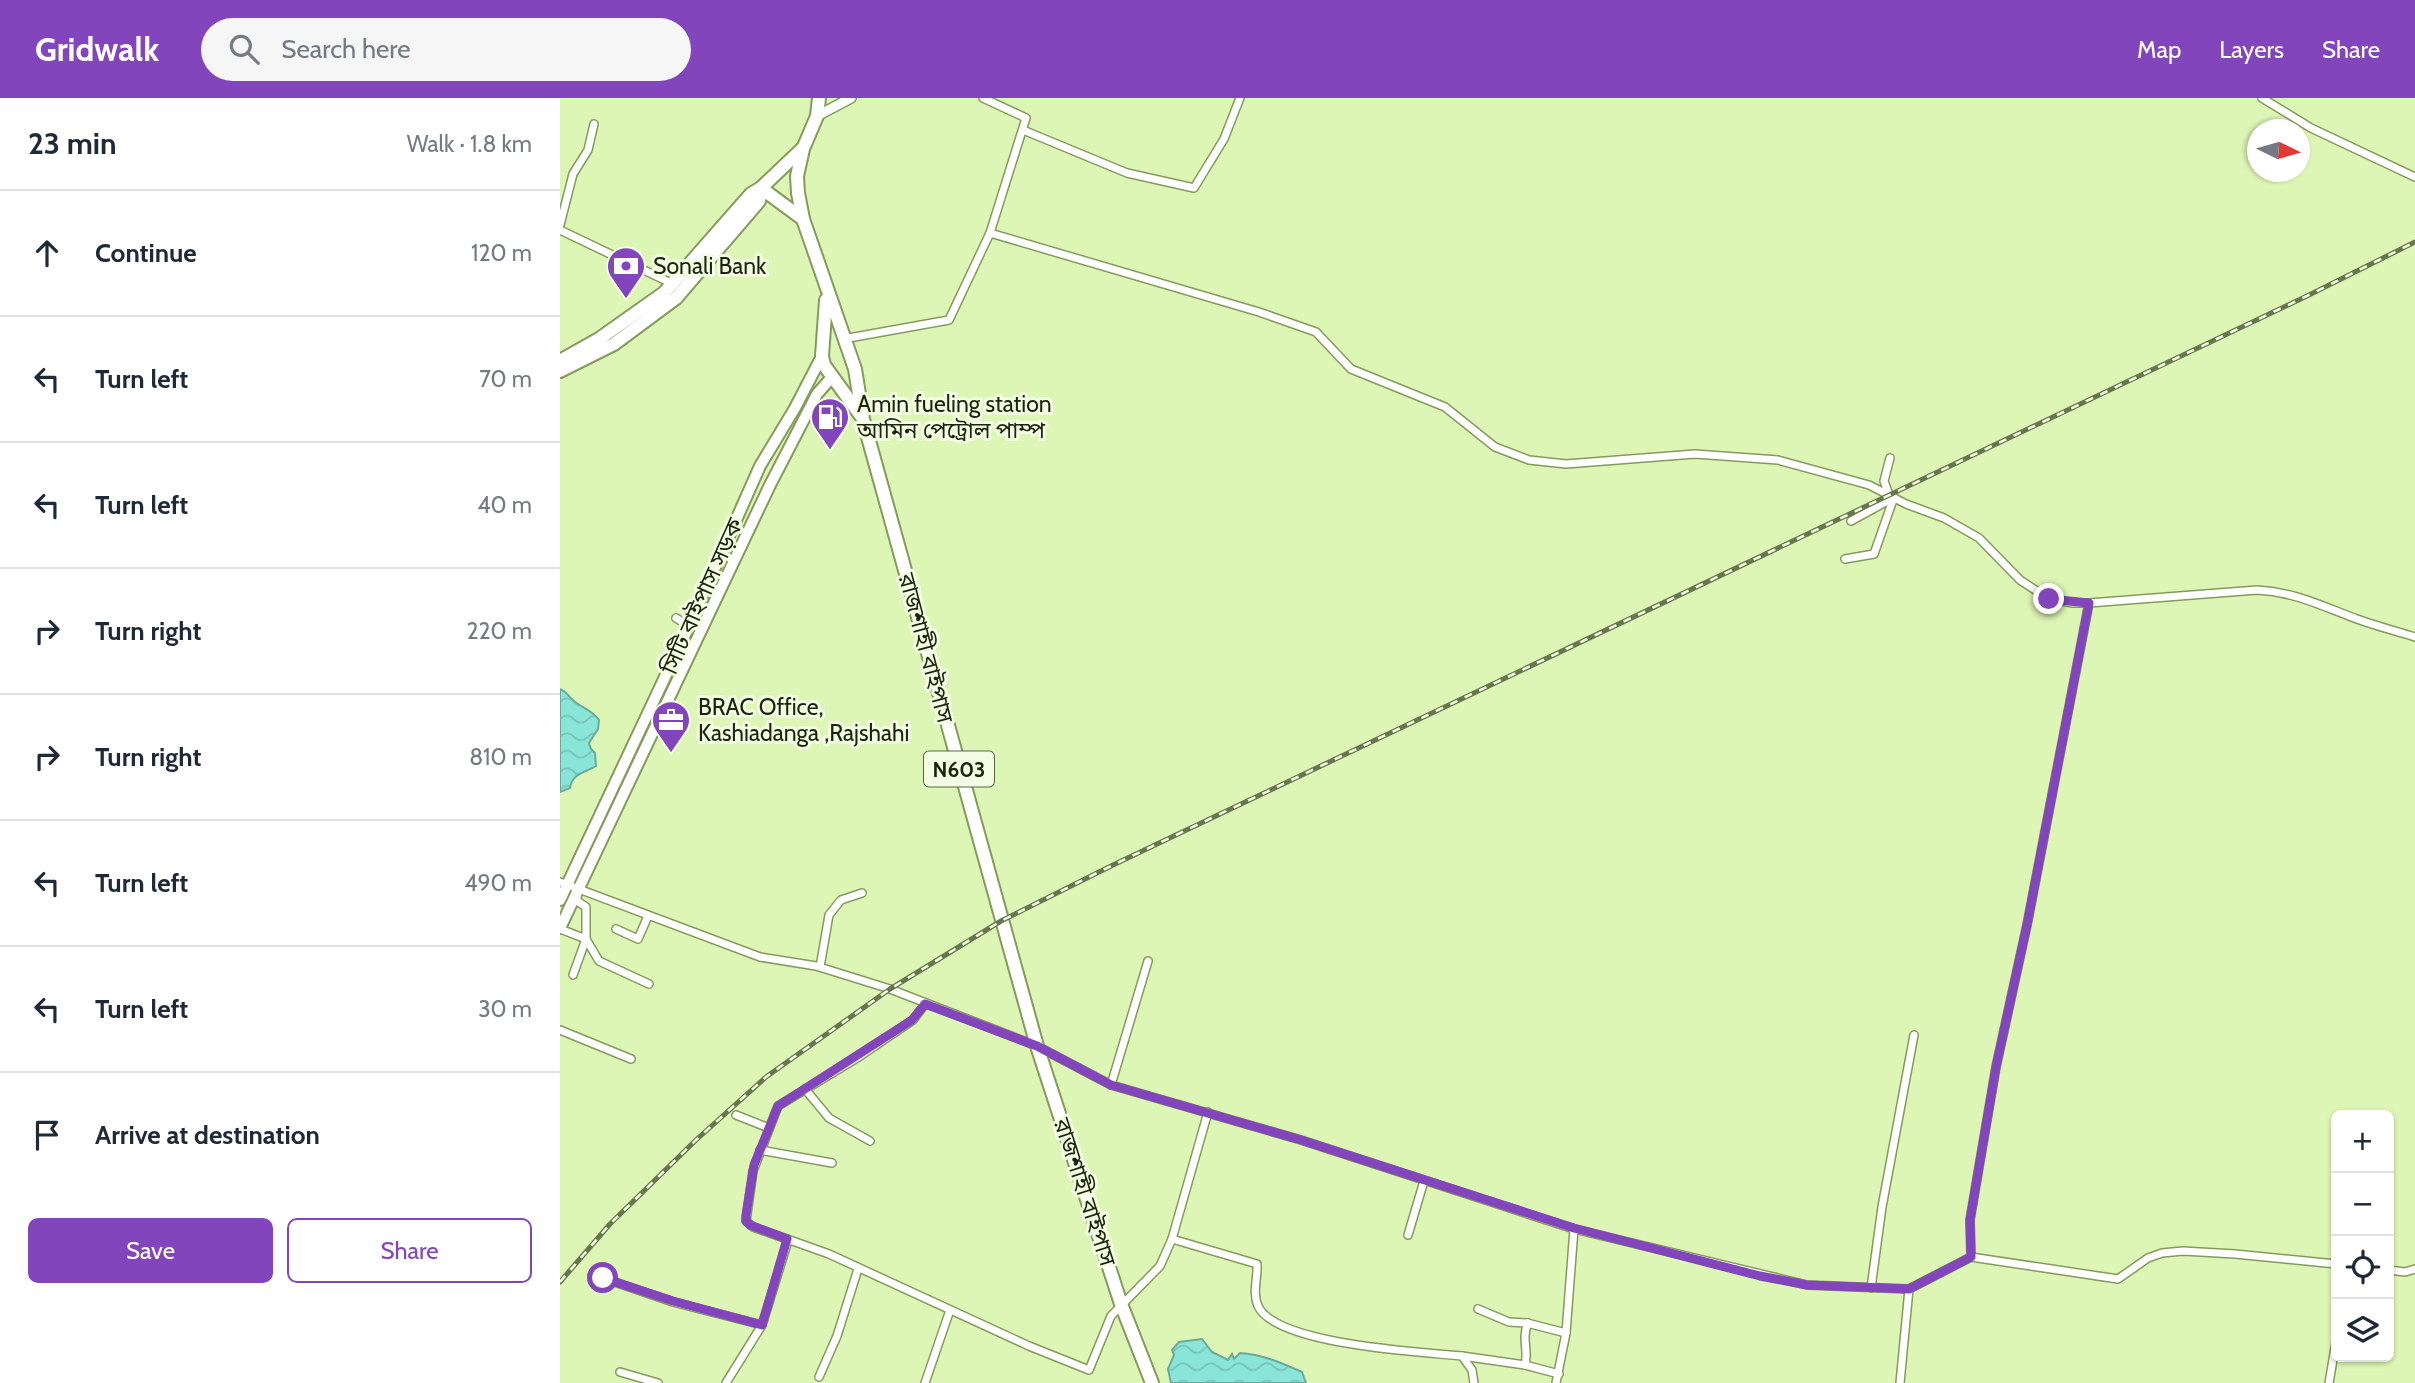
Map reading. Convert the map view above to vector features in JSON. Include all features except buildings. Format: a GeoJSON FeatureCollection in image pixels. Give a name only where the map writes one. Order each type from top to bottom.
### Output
{"type":"FeatureCollection","features":[{"type":"Feature","properties":{"kind":"highway"},"geometry":{"type":"LineString","coordinates":[[560,361],[599,339],[673,284],[751,194],[803,149],[817,116],[819,98]]}},
{"type":"Feature","properties":{"kind":"highway","name":"রাজশাহী বাইপাস"},"geometry":{"type":"LineString","coordinates":[[803,149],[797,176],[803,219],[855,369],[863,419],[1037,1046],[1121,1304],[1152,1383]]}},
{"type":"Feature","properties":{"kind":"highway"},"geometry":{"type":"LineString","coordinates":[[761,188],[803,219]]}},
{"type":"Feature","properties":{"kind":"highway"},"geometry":{"type":"LineString","coordinates":[[560,371],[614,344],[676,298],[759,201],[761,188]]}},
{"type":"Feature","properties":{"kind":"highway","name":"সিটি বাইপাস সড়ক"},"geometry":{"type":"LineString","coordinates":[[822,356],[826,289]]}},
{"type":"Feature","properties":{"kind":"highway"},"geometry":{"type":"LineString","coordinates":[[822,356],[824,365],[863,419]]}},
{"type":"Feature","properties":{"kind":"highway"},"geometry":{"type":"LineString","coordinates":[[832,377],[855,369]]}},
{"type":"Feature","properties":{"kind":"main road","name":"সিটি বাইপাস সড়ক"},"geometry":{"type":"LineString","coordinates":[[560,900],[690,626],[760,466],[822,356]]}},
{"type":"Feature","properties":{"kind":"main road"},"geometry":{"type":"LineString","coordinates":[[560,928],[568,885],[817,394],[832,377]]}},
{"type":"Feature","properties":{"kind":"street"},"geometry":{"type":"LineString","coordinates":[[817,116],[851,98]]}},
{"type":"Feature","properties":{"kind":"street"},"geometry":{"type":"LineString","coordinates":[[843,339],[949,320],[990,233],[1026,118],[983,98]]}},
{"type":"Feature","properties":{"kind":"street"},"geometry":{"type":"LineString","coordinates":[[1023,130],[1126,173],[1194,188],[1224,139],[1240,98]]}},
{"type":"Feature","properties":{"kind":"street"},"geometry":{"type":"LineString","coordinates":[[2262,98],[2311,128],[2415,177]]}},
{"type":"Feature","properties":{"kind":"street"},"geometry":{"type":"LineString","coordinates":[[594,124],[588,150],[573,174],[560,228],[673,284]]}},
{"type":"Feature","properties":{"kind":"street"},"geometry":{"type":"LineString","coordinates":[[990,233],[1259,312],[1316,332],[1351,369],[1445,407],[1495,447],[1529,460],[1566,464],[1695,454],[1778,460],[1869,485],[1944,518],[1979,538],[2020,580],[2049,599],[2089,603],[2257,590],[2277,591],[2297,595],[2360,620],[2415,636]]}},
{"type":"Feature","properties":{"kind":"street"},"geometry":{"type":"LineString","coordinates":[[1845,559],[1874,554],[1891,496],[1884,481],[1890,458]]}},
{"type":"Feature","properties":{"kind":"street"},"geometry":{"type":"LineString","coordinates":[[1851,521],[1891,496]]}},
{"type":"Feature","properties":{"kind":"street"},"geometry":{"type":"LineString","coordinates":[[1971,1257],[1970,1220],[1996,1067],[2027,925],[2089,603]]}},
{"type":"Feature","properties":{"kind":"street"},"geometry":{"type":"LineString","coordinates":[[676,618],[690,626]]}},
{"type":"Feature","properties":{"kind":"street"},"geometry":{"type":"LineString","coordinates":[[568,885],[760,957],[820,967],[890,989],[1037,1046],[1111,1085],[1208,1112],[1574,1228],[1807,1285],[1909,1289],[1971,1257],[2118,1279],[2148,1258],[2162,1253],[2183,1251],[2331,1264]]}},
{"type":"Feature","properties":{"kind":"street"},"geometry":{"type":"LineString","coordinates":[[568,885],[577,901],[586,907],[586,939],[573,975]]}},
{"type":"Feature","properties":{"kind":"street"},"geometry":{"type":"LineString","coordinates":[[820,967],[829,915],[841,900],[862,893]]}},
{"type":"Feature","properties":{"kind":"street"},"geometry":{"type":"LineString","coordinates":[[616,929],[638,939],[648,916]]}},
{"type":"Feature","properties":{"kind":"street"},"geometry":{"type":"LineString","coordinates":[[560,928],[586,939],[599,961],[649,984]]}},
{"type":"Feature","properties":{"kind":"street"},"geometry":{"type":"LineString","coordinates":[[1111,1085],[1148,961]]}},
{"type":"Feature","properties":{"kind":"street"},"geometry":{"type":"LineString","coordinates":[[925,1004],[912,1020],[857,1058],[778,1106],[753,1171],[746,1221],[753,1227],[829,1254],[1089,1370],[1111,1316],[1160,1266],[1171,1239],[1208,1112]]}},
{"type":"Feature","properties":{"kind":"street"},"geometry":{"type":"LineString","coordinates":[[560,1030],[631,1059]]}},
{"type":"Feature","properties":{"kind":"street"},"geometry":{"type":"LineString","coordinates":[[1871,1288],[1882,1207],[1914,1035]]}},
{"type":"Feature","properties":{"kind":"street"},"geometry":{"type":"LineString","coordinates":[[805,1088],[828,1118],[870,1140]]}},
{"type":"Feature","properties":{"kind":"street"},"geometry":{"type":"LineString","coordinates":[[736,1115],[769,1128]]}},
{"type":"Feature","properties":{"kind":"street"},"geometry":{"type":"LineString","coordinates":[[760,1150],[832,1163]]}},
{"type":"Feature","properties":{"kind":"street"},"geometry":{"type":"LineString","coordinates":[[1408,1235],[1424,1181]]}},
{"type":"Feature","properties":{"kind":"street"},"geometry":{"type":"LineString","coordinates":[[1556,1383],[1566,1333],[1574,1228]]}},
{"type":"Feature","properties":{"kind":"street"},"geometry":{"type":"LineString","coordinates":[[726,1383],[762,1325],[787,1239]]}},
{"type":"Feature","properties":{"kind":"street"},"geometry":{"type":"LineString","coordinates":[[1171,1239],[1257,1264],[1254,1291],[1259,1308],[1273,1319],[1299,1332],[1363,1348],[1462,1356],[1525,1365],[1559,1374]]}},
{"type":"Feature","properties":{"kind":"street"},"geometry":{"type":"LineString","coordinates":[[819,1377],[837,1336],[859,1269]]}},
{"type":"Feature","properties":{"kind":"street"},"geometry":{"type":"LineString","coordinates":[[2394,1271],[2405,1272],[2415,1269]]}},
{"type":"Feature","properties":{"kind":"street"},"geometry":{"type":"LineString","coordinates":[[603,1278],[673,1301],[762,1325]]}},
{"type":"Feature","properties":{"kind":"street"},"geometry":{"type":"LineString","coordinates":[[1900,1383],[1909,1289]]}},
{"type":"Feature","properties":{"kind":"street"},"geometry":{"type":"LineString","coordinates":[[1478,1309],[1509,1322],[1528,1323],[1566,1333]]}},
{"type":"Feature","properties":{"kind":"street"},"geometry":{"type":"LineString","coordinates":[[925,1383],[950,1310]]}},
{"type":"Feature","properties":{"kind":"street"},"geometry":{"type":"LineString","coordinates":[[1525,1365],[1528,1354],[1523,1337],[1528,1323]]}},
{"type":"Feature","properties":{"kind":"street"},"geometry":{"type":"LineString","coordinates":[[1462,1356],[1472,1370],[1474,1383]]}},
{"type":"Feature","properties":{"kind":"street"},"geometry":{"type":"LineString","coordinates":[[2329,1383],[2333,1362]]}},
{"type":"Feature","properties":{"kind":"street"},"geometry":{"type":"LineString","coordinates":[[620,1372],[658,1383]]}},
{"type":"Feature","properties":{"kind":"water"},"geometry":{"type":"Polygon","coordinates":[[[560,689],[599,720],[598,729],[589,743],[595,753],[596,766],[576,776],[570,788],[560,792],[560,689]]]}},
{"type":"Feature","properties":{"kind":"water"},"geometry":{"type":"Polygon","coordinates":[[[1202,1339],[1212,1352],[1228,1360],[1232,1354],[1234,1359],[1240,1353],[1264,1357],[1302,1372],[1306,1383],[1171,1383],[1168,1369],[1174,1355],[1172,1350],[1179,1342],[1202,1339]]]}},
{"type":"Feature","properties":{"kind":"railway"},"geometry":{"type":"LineString","coordinates":[[560,1282],[610,1224],[696,1140],[766,1077],[890,989],[1001,921],[2415,242]]}},
{"type":"Feature","properties":{"kind":"place","name":"Sonali Bank"},"geometry":{"type":"Point","coordinates":[626,300]}},
{"type":"Feature","properties":{"kind":"place","name":"Amin fueling station আমিন পেট্রোল পাম্প"},"geometry":{"type":"Point","coordinates":[830,451]}},
{"type":"Feature","properties":{"kind":"place","name":"BRAC Office, Kashiadanga ,Rajshahi"},"geometry":{"type":"Point","coordinates":[671,754]}},
{"type":"Feature","properties":{"kind":"route"},"geometry":{"type":"LineString","coordinates":[[603,1278],[673,1301],[762,1325],[787,1239],[750,1225],[746,1221],[746,1215],[754,1165],[778,1106],[828,1073],[857,1058],[912,1020],[925,1004],[1037,1046],[1111,1085],[1301,1140],[1574,1228],[1760,1276],[1807,1285],[1909,1289],[1971,1257],[1970,1220],[1996,1067],[2027,925],[2089,603],[2049,599]]}}]}
